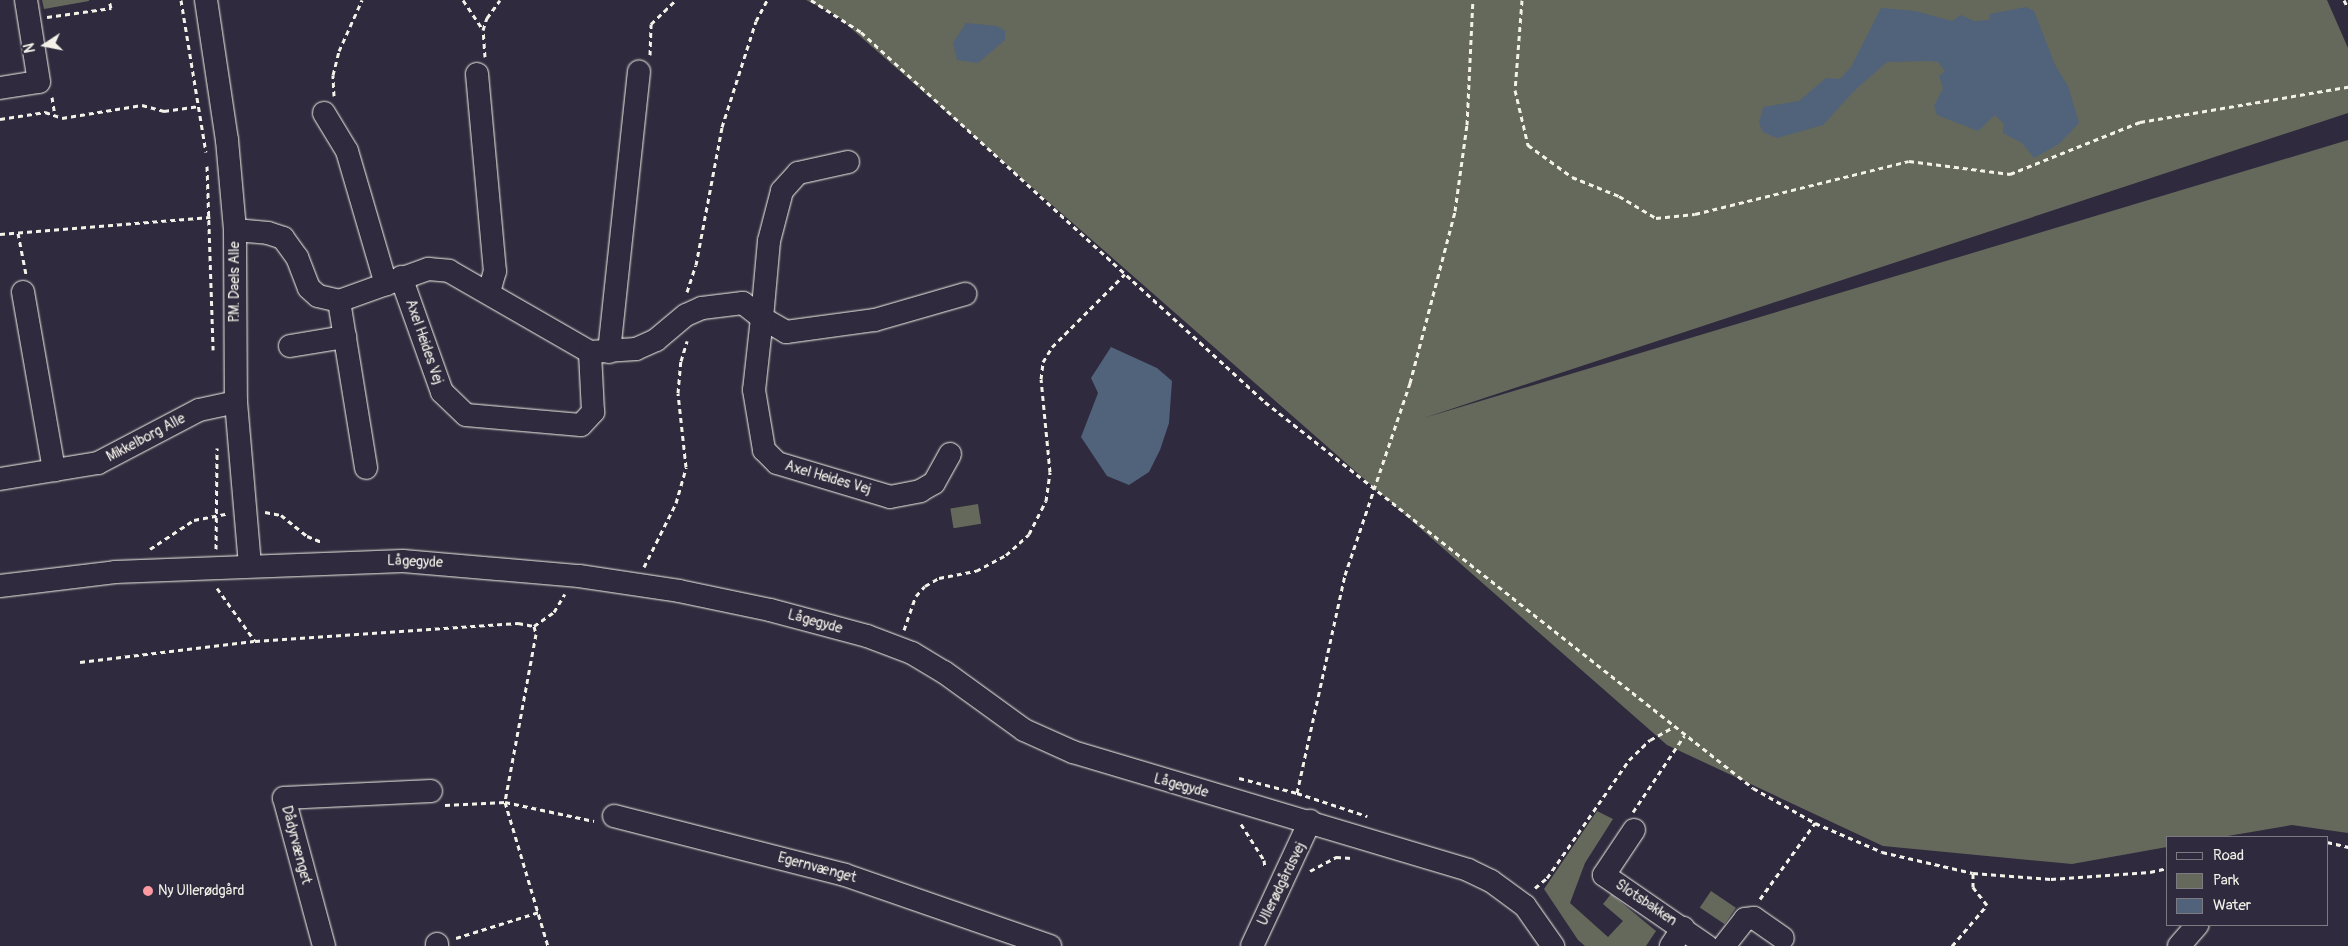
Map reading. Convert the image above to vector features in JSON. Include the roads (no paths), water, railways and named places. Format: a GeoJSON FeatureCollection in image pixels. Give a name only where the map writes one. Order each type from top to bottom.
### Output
{"type":"FeatureCollection","features":[{"type":"Feature","properties":{"kind":"street","name":"P.M. Daels Alle"},"geometry":{"type":"LineString","coordinates":[[206,0],[227,140],[235,230],[236,402],[250,565]]}},
{"type":"Feature","properties":{"kind":"street"},"geometry":{"type":"LineString","coordinates":[[0,88],[39,82],[28,10]]}},
{"type":"Feature","properties":{"kind":"street","name":"Axel Heides Vej"},"geometry":{"type":"LineString","coordinates":[[324,113],[347,151],[394,281],[442,392],[466,415],[581,425],[593,412],[638,72]]}},
{"type":"Feature","properties":{"kind":"street"},"geometry":{"type":"LineString","coordinates":[[476,74],[495,271],[489,292]]}},
{"type":"Feature","properties":{"kind":"street","name":"Axel Heides Vej"},"geometry":{"type":"LineString","coordinates":[[848,162],[798,173],[782,191],[769,241],[754,390],[764,450],[777,463],[890,497],[920,492],[934,483],[950,454]]}},
{"type":"Feature","properties":{"kind":"street"},"geometry":{"type":"LineString","coordinates":[[235,230],[268,233],[283,238],[296,257],[309,288],[318,296],[339,300],[428,270],[449,271],[600,352],[636,349],[656,340],[686,315],[702,308],[744,303],[762,318],[786,332],[875,320],[965,294]]}},
{"type":"Feature","properties":{"kind":"street"},"geometry":{"type":"LineString","coordinates":[[23,292],[54,470]]}},
{"type":"Feature","properties":{"kind":"street"},"geometry":{"type":"LineString","coordinates":[[339,300],[366,468]]}},
{"type":"Feature","properties":{"kind":"street"},"geometry":{"type":"LineString","coordinates":[[290,346],[345,337]]}},
{"type":"Feature","properties":{"kind":"street","name":"Mikkelborg Alle"},"geometry":{"type":"LineString","coordinates":[[0,479],[98,463],[198,410],[236,402]]}},
{"type":"Feature","properties":{"kind":"street","name":"Lågegyde"},"geometry":{"type":"LineString","coordinates":[[0,586],[115,572],[250,565],[411,561],[579,576],[901,635],[944,672],[1012,722],[1045,741],[1141,775],[1246,802],[1454,865],[1491,881],[1526,906],[1553,946]]}},
{"type":"Feature","properties":{"kind":"street","name":"Dådyrvænget"},"geometry":{"type":"LineString","coordinates":[[324,946],[284,798],[431,791]]}},
{"type":"Feature","properties":{"kind":"street","name":"Egernvænget"},"geometry":{"type":"LineString","coordinates":[[614,816],[845,875],[1013,940],[1050,946]]}},
{"type":"Feature","properties":{"kind":"street","name":"Ullerødgårdsvej"},"geometry":{"type":"LineString","coordinates":[[1252,946],[1310,821]]}},
{"type":"Feature","properties":{"kind":"street","name":"Slotsbakken"},"geometry":{"type":"LineString","coordinates":[[1634,830],[1604,875],[1677,937],[1707,946]]}},
{"type":"Feature","properties":{"kind":"street"},"geometry":{"type":"LineString","coordinates":[[1724,946],[1745,919],[1754,918],[1783,938]]}},
{"type":"Feature","properties":{"kind":"street"},"geometry":{"type":"LineString","coordinates":[[2179,946],[2196,926]]}},
{"type":"Feature","properties":{"kind":"water"},"geometry":{"type":"Polygon","coordinates":[[[2026,7],[2034,11],[2056,67],[2068,86],[2079,123],[2059,144],[2034,158],[2022,143],[2003,133],[2004,124],[1995,115],[1978,131],[1937,115],[1934,106],[1943,88],[1939,76],[1945,71],[1938,62],[1929,61],[1887,62],[1854,91],[1823,125],[1777,138],[1763,132],[1759,123],[1763,107],[1799,101],[1826,78],[1840,79],[1851,67],[1881,8],[1915,11],[1952,21],[1961,15],[1974,21],[1989,20],[1990,14],[2026,7]]]}},
{"type":"Feature","properties":{"kind":"water"},"geometry":{"type":"Polygon","coordinates":[[[966,23],[997,26],[1005,31],[1005,40],[978,63],[957,60],[953,43],[966,23]]]}},
{"type":"Feature","properties":{"kind":"water"},"geometry":{"type":"Polygon","coordinates":[[[1111,347],[1157,368],[1172,381],[1169,423],[1160,450],[1149,472],[1129,485],[1107,476],[1081,437],[1098,393],[1091,378],[1111,347]]]}},
{"type":"Feature","properties":{"kind":"place","name":"Ny Ullerødgård"},"geometry":{"type":"Point","coordinates":[148,891]}}]}
